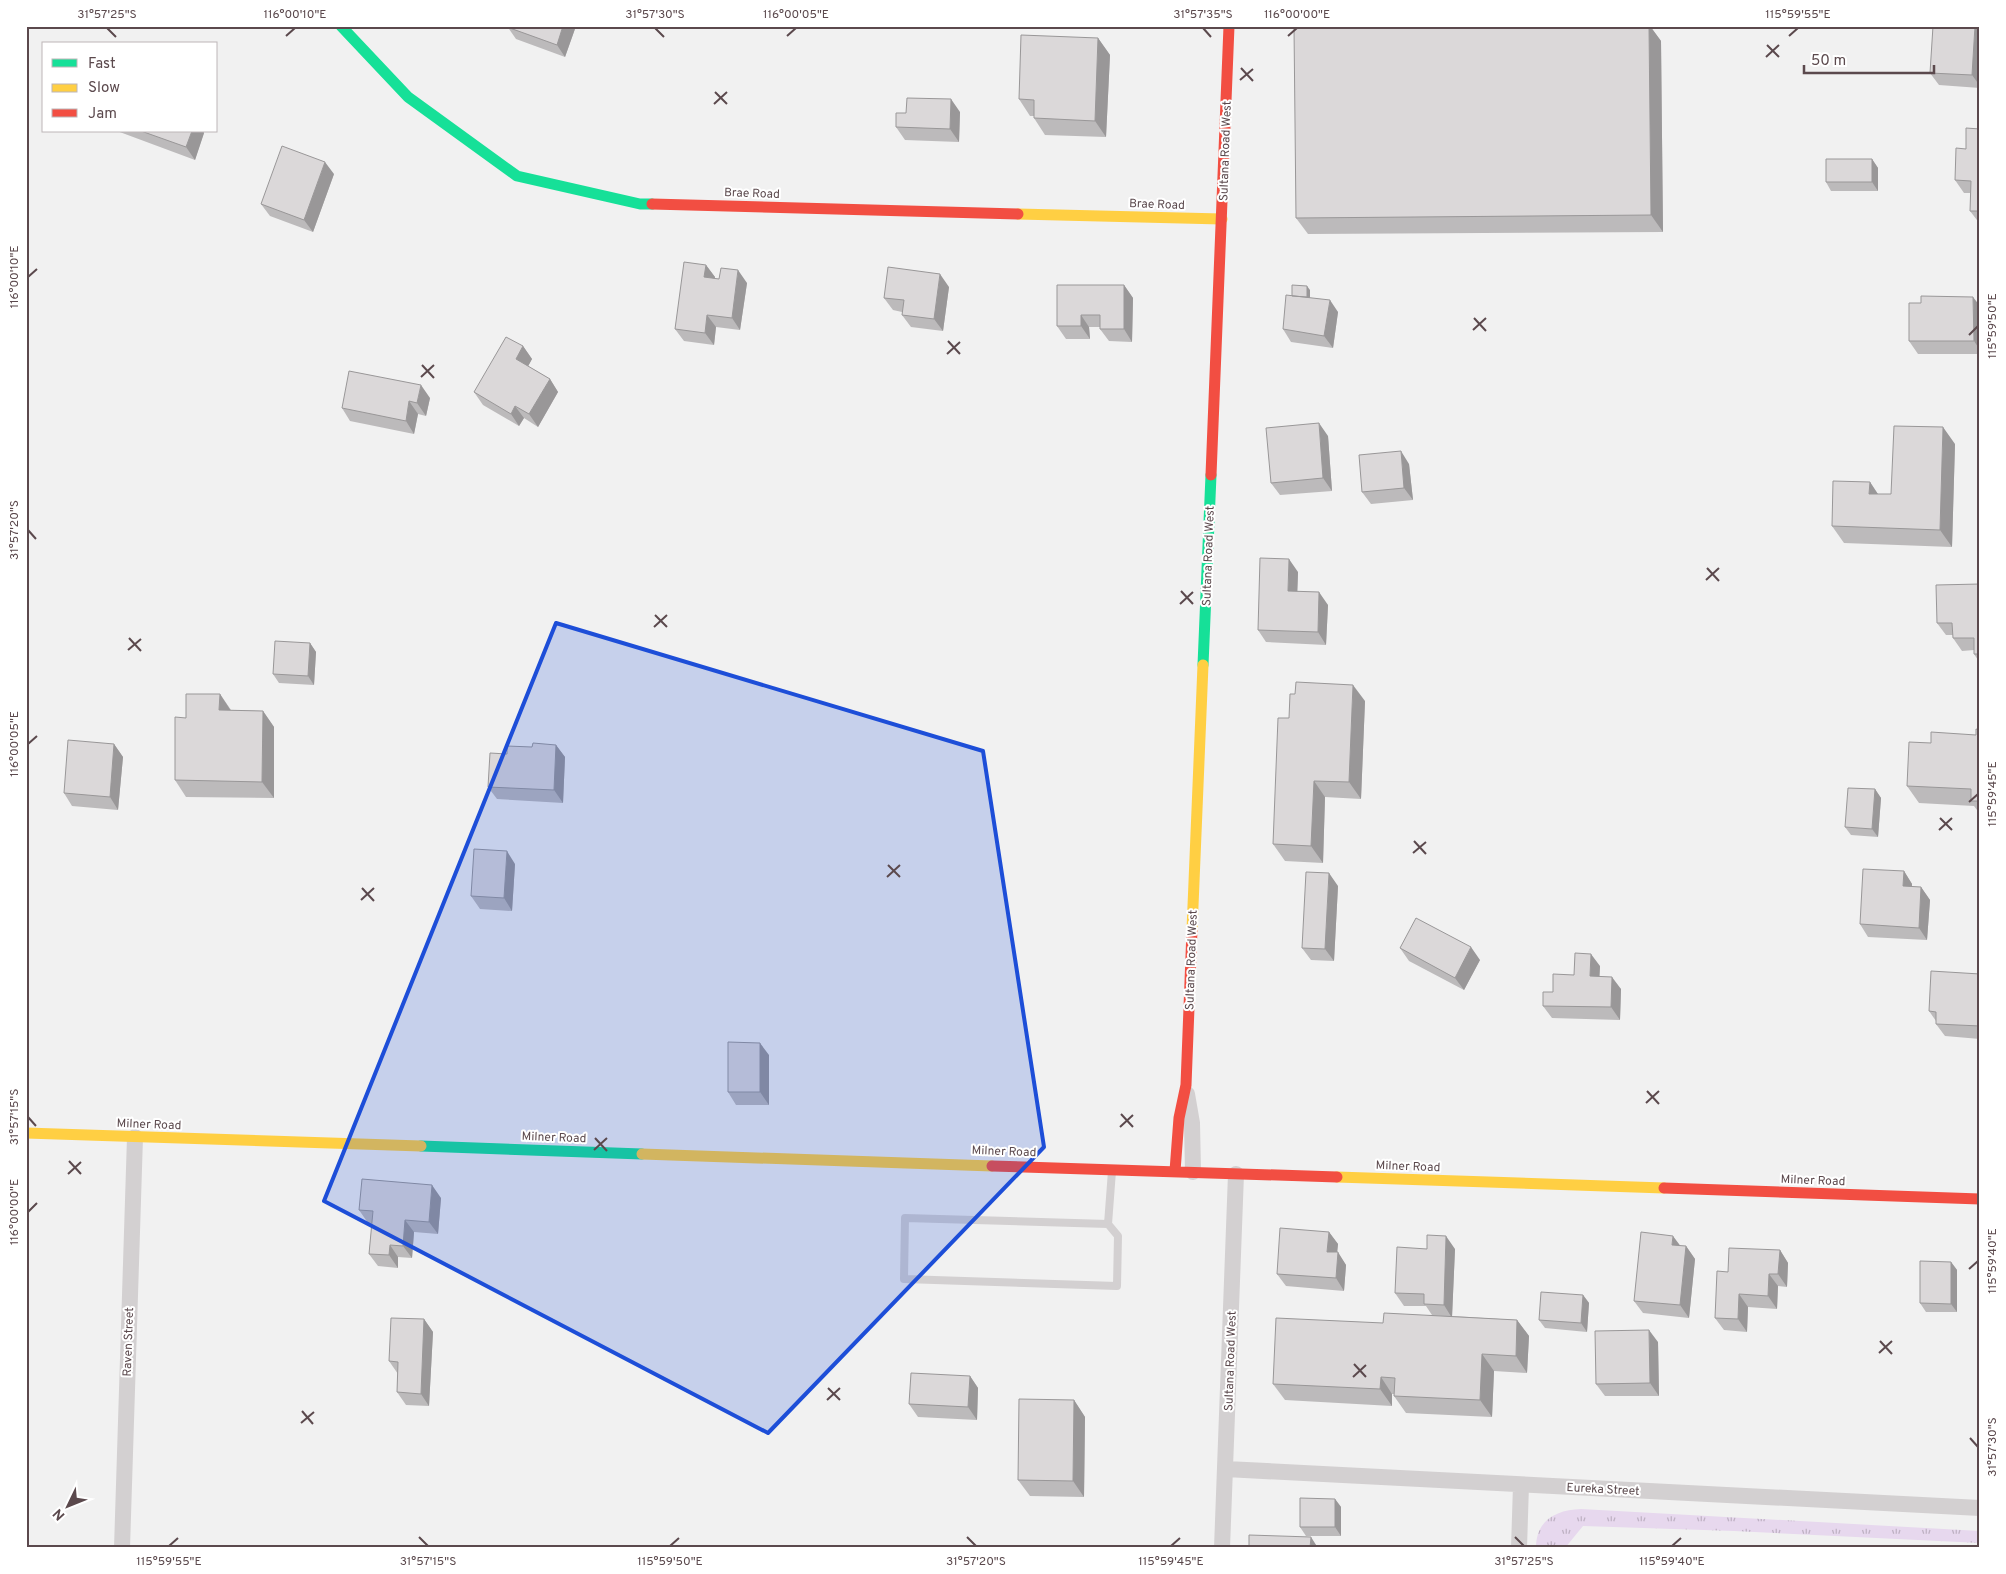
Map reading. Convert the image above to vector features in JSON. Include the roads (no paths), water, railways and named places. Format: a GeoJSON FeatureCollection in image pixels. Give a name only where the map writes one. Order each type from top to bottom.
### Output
{"type":"FeatureCollection","features":[{"type":"Feature","properties":{"kind":"street","name":"Brae Road"},"geometry":{"type":"LineString","coordinates":[[341,26],[408,96],[517,176],[640,204],[1222,219]]}},
{"type":"Feature","properties":{"kind":"street","name":"Sultana Road West"},"geometry":{"type":"LineString","coordinates":[[1174,1171],[1179,1118],[1186,1085],[1229,26]]}},
{"type":"Feature","properties":{"kind":"street","name":"Sultana Road West"},"geometry":{"type":"LineString","coordinates":[[1186,1085],[1192,1123],[1193,1172]]}},
{"type":"Feature","properties":{"kind":"street","name":"Milner Road"},"geometry":{"type":"LineString","coordinates":[[26,1133],[1980,1200]]}},
{"type":"Feature","properties":{"kind":"street","name":"Raven Street"},"geometry":{"type":"LineString","coordinates":[[122,1548],[135,1137]]}},
{"type":"Feature","properties":{"kind":"street","name":"Sultana Road West"},"geometry":{"type":"LineString","coordinates":[[1222,1548],[1236,1174]]}},
{"type":"Feature","properties":{"kind":"street","name":"Eureka Street"},"geometry":{"type":"LineString","coordinates":[[1226,1469],[1980,1508]]}},
{"type":"Feature","properties":{"kind":"street"},"geometry":{"type":"LineString","coordinates":[[1519,1548],[1521,1485]]}},
{"type":"Feature","properties":{"kind":"lane"},"geometry":{"type":"LineString","coordinates":[[1108,1224],[905,1218],[904,1279],[1117,1286],[1118,1236],[1108,1224],[1112,1169]]}}]}
